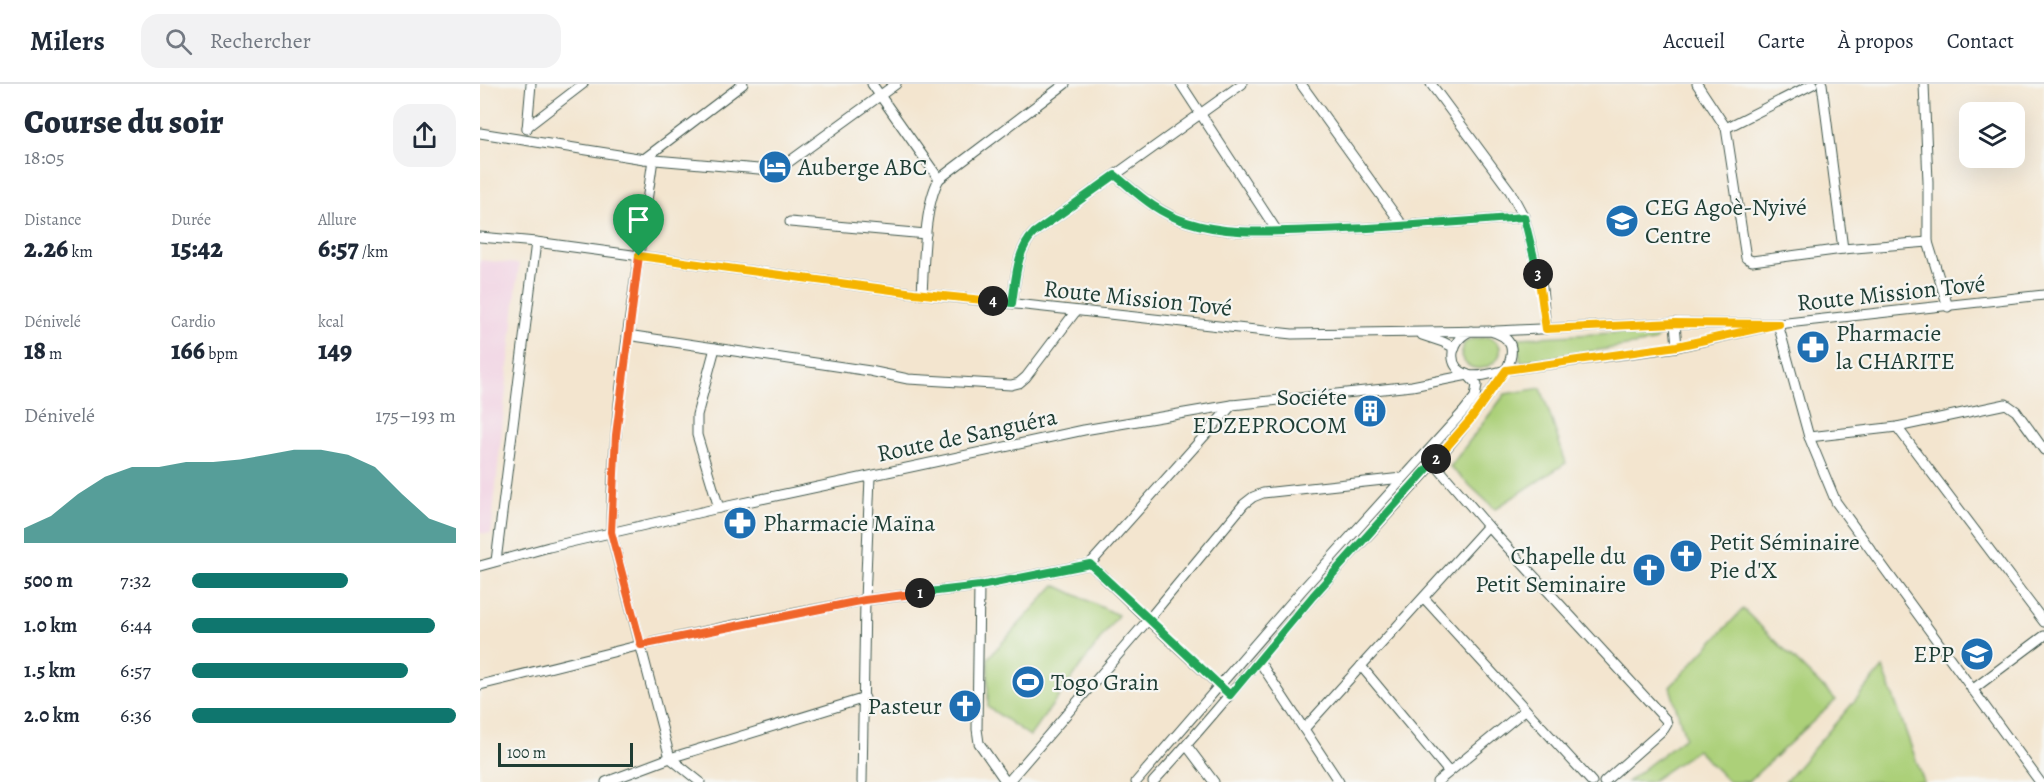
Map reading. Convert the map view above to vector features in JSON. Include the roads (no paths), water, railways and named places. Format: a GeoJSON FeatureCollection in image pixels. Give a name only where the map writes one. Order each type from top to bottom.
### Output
{"type":"FeatureCollection","features":[{"type":"Feature","properties":{"kind":"street"},"geometry":{"type":"LineString","coordinates":[[525,140],[531,84]]}},
{"type":"Feature","properties":{"kind":"street"},"geometry":{"type":"LineString","coordinates":[[527,127],[583,84]]}},
{"type":"Feature","properties":{"kind":"street"},"geometry":{"type":"LineString","coordinates":[[700,782],[670,758],[611,532],[613,465],[627,335],[639,256],[648,159],[743,84]]}},
{"type":"Feature","properties":{"kind":"street"},"geometry":{"type":"LineString","coordinates":[[872,84],[939,179]]}},
{"type":"Feature","properties":{"kind":"street"},"geometry":{"type":"LineString","coordinates":[[480,133],[648,159],[770,170],[778,168],[896,84]]}},
{"type":"Feature","properties":{"kind":"street"},"geometry":{"type":"LineString","coordinates":[[922,294],[926,234],[933,193],[939,179],[1065,84]]}},
{"type":"Feature","properties":{"kind":"street"},"geometry":{"type":"LineString","coordinates":[[1181,84],[1277,231]]}},
{"type":"Feature","properties":{"kind":"street"},"geometry":{"type":"LineString","coordinates":[[1012,303],[1021,251],[1026,241],[1034,233],[1242,84]]}},
{"type":"Feature","properties":{"kind":"street"},"geometry":{"type":"LineString","coordinates":[[1302,84],[1403,226]]}},
{"type":"Feature","properties":{"kind":"street"},"geometry":{"type":"LineString","coordinates":[[1431,84],[1510,191],[1524,217],[1542,288],[1546,329]]}},
{"type":"Feature","properties":{"kind":"street"},"geometry":{"type":"LineString","coordinates":[[1697,84],[1726,128],[1746,258],[1752,261],[1843,249],[1928,242]]}},
{"type":"Feature","properties":{"kind":"street"},"geometry":{"type":"LineString","coordinates":[[1726,128],[1813,84]]}},
{"type":"Feature","properties":{"kind":"street"},"geometry":{"type":"LineString","coordinates":[[1822,84],[1843,249]]}},
{"type":"Feature","properties":{"kind":"street"},"geometry":{"type":"LineString","coordinates":[[1924,84],[1928,242],[1948,307]]}},
{"type":"Feature","properties":{"kind":"street"},"geometry":{"type":"LineString","coordinates":[[1115,175],[1153,207],[1186,222],[1216,230],[1243,232],[1403,226],[1524,217]]}},
{"type":"Feature","properties":{"kind":"street"},"geometry":{"type":"LineString","coordinates":[[790,222],[926,234]]}},
{"type":"Feature","properties":{"kind":"street","name":"Route Mission Tové"},"geometry":{"type":"LineString","coordinates":[[480,237],[536,242],[922,294],[1292,334],[1472,332],[1675,323],[1779,324],[2044,295]]}},
{"type":"Feature","properties":{"kind":"street"},"geometry":{"type":"LineString","coordinates":[[496,561],[536,242]]}},
{"type":"Feature","properties":{"kind":"street"},"geometry":{"type":"LineString","coordinates":[[627,335],[870,371],[908,379],[1011,385],[1019,383],[1026,376],[1076,311]]}},
{"type":"Feature","properties":{"kind":"street"},"geometry":{"type":"LineString","coordinates":[[1675,323],[1677,346]]}},
{"type":"Feature","properties":{"kind":"street"},"geometry":{"type":"LineString","coordinates":[[1506,370],[1677,346],[1779,324],[1809,437],[1839,508],[2040,782]]}},
{"type":"Feature","properties":{"kind":"street"},"geometry":{"type":"LineString","coordinates":[[1408,331],[1455,348],[1453,350],[1457,368],[1412,386]]}},
{"type":"Feature","properties":{"kind":"street"},"geometry":{"type":"LineString","coordinates":[[1153,782],[1187,746],[1313,596],[1471,419],[1506,370],[1513,352],[1502,335],[1490,331]]}},
{"type":"Feature","properties":{"kind":"street"},"geometry":{"type":"LineString","coordinates":[[1453,350],[1459,338],[1472,332]]}},
{"type":"Feature","properties":{"kind":"street"},"geometry":{"type":"LineString","coordinates":[[715,348],[696,426],[719,508]]}},
{"type":"Feature","properties":{"kind":"street"},"geometry":{"type":"LineString","coordinates":[[1136,782],[1303,589],[1475,397],[1477,385],[1455,363]]}},
{"type":"Feature","properties":{"kind":"street","name":"Route de Sanguéra"},"geometry":{"type":"LineString","coordinates":[[480,566],[611,532],[1084,430],[1232,405],[1412,386],[1506,370]]}},
{"type":"Feature","properties":{"kind":"street"},"geometry":{"type":"LineString","coordinates":[[1809,437],[1897,427],[2006,404],[2016,411],[2044,450]]}},
{"type":"Feature","properties":{"kind":"street"},"geometry":{"type":"LineString","coordinates":[[480,685],[641,645],[865,600],[980,586],[1090,564],[1232,405]]}},
{"type":"Feature","properties":{"kind":"street"},"geometry":{"type":"LineString","coordinates":[[1897,427],[2044,622]]}},
{"type":"Feature","properties":{"kind":"street"},"geometry":{"type":"LineString","coordinates":[[1433,462],[1488,526],[1666,720],[1667,724],[1664,729],[1604,782]]}},
{"type":"Feature","properties":{"kind":"street"},"geometry":{"type":"LineString","coordinates":[[862,782],[870,477]]}},
{"type":"Feature","properties":{"kind":"street"},"geometry":{"type":"LineString","coordinates":[[980,586],[977,729],[979,743],[1007,782],[1253,497],[1263,493],[1402,478]]}},
{"type":"Feature","properties":{"kind":"street"},"geometry":{"type":"LineString","coordinates":[[1304,729],[1488,526]]}},
{"type":"Feature","properties":{"kind":"street"},"geometry":{"type":"LineString","coordinates":[[1090,564],[1230,695]]}},
{"type":"Feature","properties":{"kind":"street"},"geometry":{"type":"LineString","coordinates":[[1424,597],[1592,782]]}},
{"type":"Feature","properties":{"kind":"street"},"geometry":{"type":"LineString","coordinates":[[1972,690],[2044,636]]}},
{"type":"Feature","properties":{"kind":"street"},"geometry":{"type":"LineString","coordinates":[[1259,662],[1339,782]]}},
{"type":"Feature","properties":{"kind":"street"},"geometry":{"type":"LineString","coordinates":[[1360,666],[1449,772]]}},
{"type":"Feature","properties":{"kind":"street"},"geometry":{"type":"LineString","coordinates":[[606,782],[670,758],[865,698]]}},
{"type":"Feature","properties":{"kind":"street"},"geometry":{"type":"LineString","coordinates":[[1437,782],[1472,756],[1525,710]]}},
{"type":"Feature","properties":{"kind":"street"},"geometry":{"type":"LineString","coordinates":[[1187,746],[1214,782]]}},
{"type":"Feature","properties":{"kind":"place","name":"Auberge ABC"},"geometry":{"type":"Point","coordinates":[775,167]}},
{"type":"Feature","properties":{"kind":"place","name":"CEG Agoè-Nyivé Centre"},"geometry":{"type":"Point","coordinates":[1622,221]}},
{"type":"Feature","properties":{"kind":"place","name":"Pharmacie la CHARITE"},"geometry":{"type":"Point","coordinates":[1813,347]}},
{"type":"Feature","properties":{"kind":"place","name":"Sociéte EDZEPROCOM"},"geometry":{"type":"Point","coordinates":[1370,411]}},
{"type":"Feature","properties":{"kind":"place","name":"Pharmacie Maïna"},"geometry":{"type":"Point","coordinates":[740,523]}},
{"type":"Feature","properties":{"kind":"place","name":"Petit Séminaire Pie d'X"},"geometry":{"type":"Point","coordinates":[1686,556]}},
{"type":"Feature","properties":{"kind":"place","name":"Chapelle du Petit Seminaire"},"geometry":{"type":"Point","coordinates":[1649,570]}},
{"type":"Feature","properties":{"kind":"place","name":"EPP"},"geometry":{"type":"Point","coordinates":[1977,654]}},
{"type":"Feature","properties":{"kind":"place","name":"Togo Grain"},"geometry":{"type":"Point","coordinates":[1028,682]}},
{"type":"Feature","properties":{"kind":"place","name":"Pasteur"},"geometry":{"type":"Point","coordinates":[965,706]}}]}
